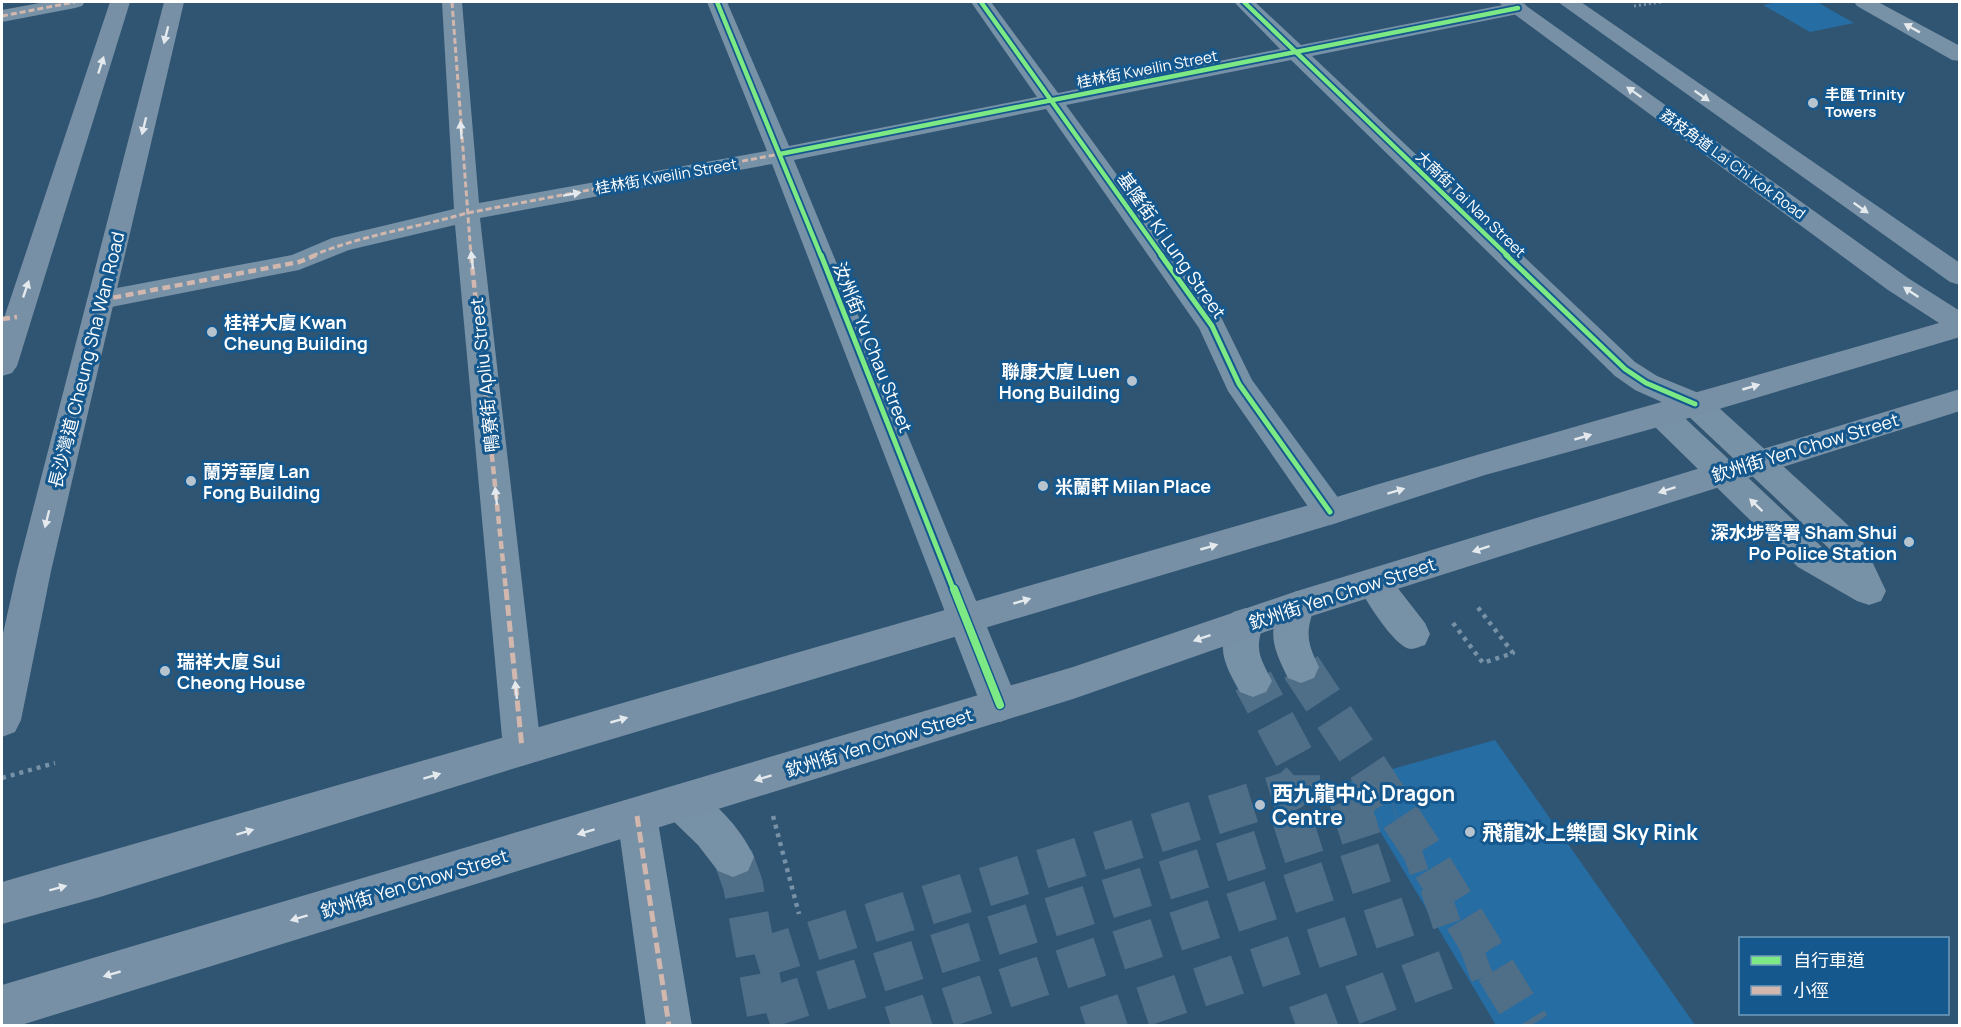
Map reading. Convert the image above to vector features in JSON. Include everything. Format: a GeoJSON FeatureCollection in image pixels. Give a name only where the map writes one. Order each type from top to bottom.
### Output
{"type":"FeatureCollection","features":[{"type":"Feature","properties":{"kind":"main road"},"geometry":{"type":"LineString","coordinates":[[2,366],[9,318],[89,103],[120,2]]}},
{"type":"Feature","properties":{"kind":"main road","name":"長沙灣道 Cheung Sha Wan Road"},"geometry":{"type":"LineString","coordinates":[[2,720],[34,571],[174,2]]}},
{"type":"Feature","properties":{"kind":"main road"},"geometry":{"type":"LineString","coordinates":[[1573,2],[1959,276]]}},
{"type":"Feature","properties":{"kind":"main road","name":"荔枝角道 Lai Chi Kok Road"},"geometry":{"type":"LineString","coordinates":[[1513,5],[1959,326]]}},
{"type":"Feature","properties":{"kind":"main road"},"geometry":{"type":"LineString","coordinates":[[2,903],[100,876],[522,748],[880,645],[966,617],[1330,512],[1483,464],[1662,415],[1959,326]]}},
{"type":"Feature","properties":{"kind":"main road","name":"欽州街 Yen Chow Street"},"geometry":{"type":"LineString","coordinates":[[2,1008],[1073,683],[1297,606],[1959,400]]}},
{"type":"Feature","properties":{"kind":"street"},"geometry":{"type":"LineString","coordinates":[[2,16],[75,2]]}},
{"type":"Feature","properties":{"kind":"street","name":"鴨寮街 Apliu Street"},"geometry":{"type":"LineString","coordinates":[[452,2],[467,213],[522,748]]}},
{"type":"Feature","properties":{"kind":"street","name":"汝州街 Yu Chau Street"},"geometry":{"type":"LineString","coordinates":[[717,2],[1000,705]]}},
{"type":"Feature","properties":{"kind":"street","name":"基隆街 Ki Lung Street"},"geometry":{"type":"LineString","coordinates":[[981,2],[1212,326],[1239,384],[1330,512]]}},
{"type":"Feature","properties":{"kind":"street","name":"大南街 Tai Nan Street"},"geometry":{"type":"LineString","coordinates":[[1244,2],[1625,369],[1646,383],[1695,404],[1848,545],[1869,591],[1810,557],[1722,472]]}},
{"type":"Feature","properties":{"kind":"street"},"geometry":{"type":"LineString","coordinates":[[1864,2],[1959,55]]}},
{"type":"Feature","properties":{"kind":"street","name":"桂林街 Kweilin Street"},"geometry":{"type":"LineString","coordinates":[[101,300],[299,262],[341,244],[419,227],[467,213],[1297,52],[1513,5]]}},
{"type":"Feature","properties":{"kind":"street"},"geometry":{"type":"LineString","coordinates":[[1662,415],[1722,472]]}},
{"type":"Feature","properties":{"kind":"street"},"geometry":{"type":"LineString","coordinates":[[1384,580],[1432,628]]}},
{"type":"Feature","properties":{"kind":"street"},"geometry":{"type":"LineString","coordinates":[[1297,606],[1288,628],[1291,649],[1302,667]]}},
{"type":"Feature","properties":{"kind":"street"},"geometry":{"type":"LineString","coordinates":[[1246,623],[1238,642],[1242,663],[1253,681]]}},
{"type":"Feature","properties":{"kind":"street"},"geometry":{"type":"LineString","coordinates":[[682,802],[712,831],[733,857]]}},
{"type":"Feature","properties":{"kind":"street"},"geometry":{"type":"LineString","coordinates":[[637,816],[669,1026]]}},
{"type":"Feature","properties":{"kind":"path"},"geometry":{"type":"LineString","coordinates":[[1632,7],[1662,2]]}},
{"type":"Feature","properties":{"kind":"path"},"geometry":{"type":"LineString","coordinates":[[1432,628],[1483,663],[1513,652],[1476,605]]}},
{"type":"Feature","properties":{"kind":"path"},"geometry":{"type":"LineString","coordinates":[[2,778],[55,763]]}},
{"type":"Feature","properties":{"kind":"path"},"geometry":{"type":"LineString","coordinates":[[772,813],[799,914]]}},
{"type":"Feature","properties":{"kind":"shaded area"},"geometry":{"type":"Polygon","coordinates":[[[1778,2],[1817,2],[1854,23],[1810,32],[1763,5],[1778,2]]]}},
{"type":"Feature","properties":{"kind":"shaded area","name":"飛龍冰上樂園 Sky Rink"},"geometry":{"type":"Polygon","coordinates":[[[1495,740],[1695,1025],[1496,1025],[1350,781],[1495,740]]]}},
{"type":"Feature","properties":{"kind":"tunnel"},"geometry":{"type":"LineString","coordinates":[[1301,667],[1394,807]]}},
{"type":"Feature","properties":{"kind":"tunnel"},"geometry":{"type":"LineString","coordinates":[[757,959],[1290,791],[1300,782],[1300,768],[1253,681]]}},
{"type":"Feature","properties":{"kind":"tunnel"},"geometry":{"type":"LineString","coordinates":[[766,1009],[1394,807]]}},
{"type":"Feature","properties":{"kind":"tunnel"},"geometry":{"type":"LineString","coordinates":[[1394,807],[1422,850]]}},
{"type":"Feature","properties":{"kind":"tunnel"},"geometry":{"type":"LineString","coordinates":[[891,1026],[1422,850]]}},
{"type":"Feature","properties":{"kind":"tunnel"},"geometry":{"type":"LineString","coordinates":[[1422,850],[1453,901]]}},
{"type":"Feature","properties":{"kind":"tunnel"},"geometry":{"type":"LineString","coordinates":[[733,857],[743,885],[757,959]]}},
{"type":"Feature","properties":{"kind":"tunnel"},"geometry":{"type":"LineString","coordinates":[[1086,1026],[1453,901]]}},
{"type":"Feature","properties":{"kind":"tunnel"},"geometry":{"type":"LineString","coordinates":[[1453,901],[1530,1026]]}},
{"type":"Feature","properties":{"kind":"tunnel"},"geometry":{"type":"LineString","coordinates":[[1296,1026],[1486,955]]}},
{"type":"Feature","properties":{"kind":"tunnel"},"geometry":{"type":"LineString","coordinates":[[757,959],[766,1009]]}},
{"type":"Feature","properties":{"kind":"tunnel"},"geometry":{"type":"LineString","coordinates":[[766,1009],[769,1026]]}},
{"type":"Feature","properties":{"kind":"marked path"},"geometry":{"type":"LineString","coordinates":[[2,16],[75,2]]}},
{"type":"Feature","properties":{"kind":"marked path"},"geometry":{"type":"LineString","coordinates":[[452,2],[467,213],[522,748]]}},
{"type":"Feature","properties":{"kind":"marked path"},"geometry":{"type":"LineString","coordinates":[[101,300],[299,262],[341,244],[419,227],[467,213],[780,154]]}},
{"type":"Feature","properties":{"kind":"marked path"},"geometry":{"type":"LineString","coordinates":[[2,319],[17,317]]}},
{"type":"Feature","properties":{"kind":"marked path"},"geometry":{"type":"LineString","coordinates":[[637,816],[669,1026]]}},
{"type":"Feature","properties":{"kind":"cycle path"},"geometry":{"type":"LineString","coordinates":[[717,2],[792,183],[1000,705]]}},
{"type":"Feature","properties":{"kind":"cycle path"},"geometry":{"type":"LineString","coordinates":[[981,2],[1212,326],[1239,384],[1330,512]]}},
{"type":"Feature","properties":{"kind":"cycle path"},"geometry":{"type":"LineString","coordinates":[[1244,2],[1625,369],[1646,383],[1695,404]]}},
{"type":"Feature","properties":{"kind":"cycle path"},"geometry":{"type":"LineString","coordinates":[[780,154],[1518,8]]}},
{"type":"Feature","properties":{"kind":"place","name":"丰匯 Trinity Towers"},"geometry":{"type":"Point","coordinates":[1813,103]}},
{"type":"Feature","properties":{"kind":"place","name":"桂祥大廈 Kwan Cheung Building"},"geometry":{"type":"Point","coordinates":[212,332]}},
{"type":"Feature","properties":{"kind":"place","name":"聯康大廈 Luen Hong Building"},"geometry":{"type":"Point","coordinates":[1132,381]}},
{"type":"Feature","properties":{"kind":"place","name":"蘭芳華廈 Lan Fong Building"},"geometry":{"type":"Point","coordinates":[191,481]}},
{"type":"Feature","properties":{"kind":"place","name":"米蘭軒 Milan Place"},"geometry":{"type":"Point","coordinates":[1043,486]}},
{"type":"Feature","properties":{"kind":"place","name":"深水埗警署 Sham Shui Po Police Station"},"geometry":{"type":"Point","coordinates":[1909,542]}},
{"type":"Feature","properties":{"kind":"place","name":"瑞祥大廈 Sui Cheong House"},"geometry":{"type":"Point","coordinates":[165,671]}},
{"type":"Feature","properties":{"kind":"place","name":"西九龍中心 Dragon Centre"},"geometry":{"type":"Point","coordinates":[1260,805]}},
{"type":"Feature","properties":{"kind":"place","name":"飛龍冰上樂園 Sky Rink"},"geometry":{"type":"Point","coordinates":[1470,832]}}]}
